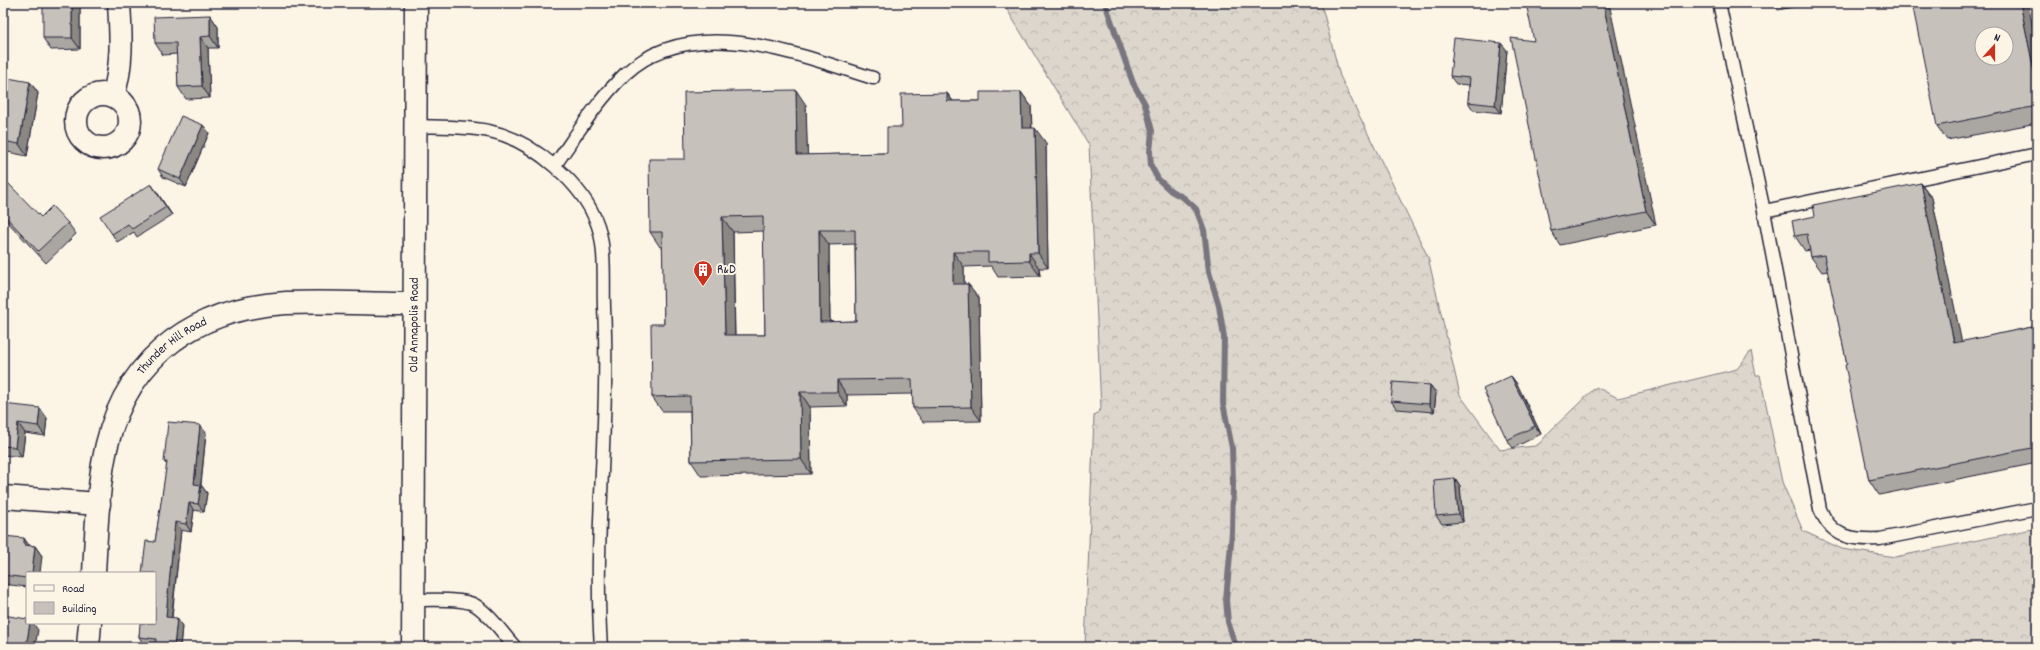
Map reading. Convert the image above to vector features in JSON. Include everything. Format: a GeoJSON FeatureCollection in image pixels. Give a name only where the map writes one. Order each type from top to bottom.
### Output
{"type":"FeatureCollection","features":[{"type":"Feature","properties":{"kind":"street"},"geometry":{"type":"LineString","coordinates":[[113,96],[119,78],[122,52],[119,3]]}},
{"type":"Feature","properties":{"kind":"street","name":"Old Annapolis Road"},"geometry":{"type":"LineString","coordinates":[[413,647],[413,304],[416,3]]}},
{"type":"Feature","properties":{"kind":"street","name":"Thunder Hill Road"},"geometry":{"type":"LineString","coordinates":[[94,572],[104,458],[110,432],[122,401],[135,379],[148,362],[169,342],[195,326],[214,318],[248,308],[285,304],[413,304]]}},
{"type":"Feature","properties":{"kind":"street"},"geometry":{"type":"LineString","coordinates":[[3,497],[99,504]]}},
{"type":"Feature","properties":{"kind":"street"},"geometry":{"type":"LineString","coordinates":[[88,647],[90,624]]}},
{"type":"Feature","properties":{"kind":"lane"},"geometry":{"type":"LineString","coordinates":[[1719,3],[1764,211],[1818,501],[1825,521],[1840,535],[1857,540],[1880,539],[2037,508]]}},
{"type":"Feature","properties":{"kind":"lane"},"geometry":{"type":"LineString","coordinates":[[555,165],[599,101],[626,73],[652,56],[675,47],[709,41],[744,43],[788,52],[873,78]]}},
{"type":"Feature","properties":{"kind":"lane"},"geometry":{"type":"LineString","coordinates":[[414,126],[489,132],[510,139],[538,154],[555,165],[575,187],[598,226],[602,247],[606,350],[599,550],[598,613],[601,647]]}},
{"type":"Feature","properties":{"kind":"lane"},"geometry":{"type":"LineString","coordinates":[[1764,211],[2037,154]]}},
{"type":"Feature","properties":{"kind":"lane"},"geometry":{"type":"LineString","coordinates":[[414,600],[450,600],[474,604],[488,615],[515,647]]}},
{"type":"Feature","properties":{"kind":"green space"},"geometry":{"type":"Polygon","coordinates":[[[1003,3],[1321,3],[1340,76],[1428,257],[1460,395],[1500,450],[1535,446],[1540,443],[1550,431],[1596,387],[1618,398],[1737,369],[1751,351],[1756,375],[1760,375],[1782,482],[1803,531],[1842,549],[1895,557],[2037,528],[2037,647],[1085,647],[1094,416],[1101,409],[1089,145],[1003,3]]]}},
{"type":"Feature","properties":{"kind":"building"},"geometry":{"type":"Polygon","coordinates":[[[43,3],[72,3],[72,38],[43,38],[43,3]]]}},
{"type":"Feature","properties":{"kind":"building"},"geometry":{"type":"Polygon","coordinates":[[[1526,3],[1603,3],[1646,211],[1551,231],[1511,38],[1534,41],[1526,3]]]}},
{"type":"Feature","properties":{"kind":"building"},"geometry":{"type":"Polygon","coordinates":[[[1912,3],[2020,3],[2037,86],[2037,106],[1937,126],[1912,3]]]}},
{"type":"Feature","properties":{"kind":"building"},"geometry":{"type":"Polygon","coordinates":[[[210,15],[210,36],[200,37],[202,86],[178,87],[176,43],[155,43],[154,17],[210,15]]]}},
{"type":"Feature","properties":{"kind":"building"},"geometry":{"type":"Polygon","coordinates":[[[1454,38],[1501,43],[1495,105],[1468,102],[1470,78],[1450,76],[1454,38]]]}},
{"type":"Feature","properties":{"kind":"building"},"geometry":{"type":"Polygon","coordinates":[[[8,78],[30,82],[19,144],[3,141],[3,99],[8,78]]]}},
{"type":"Feature","properties":{"kind":"building","name":"R&D"},"geometry":{"type":"Polygon","coordinates":[[[796,90],[797,155],[887,153],[887,127],[902,127],[901,94],[947,93],[947,101],[980,101],[980,92],[1021,92],[1022,128],[1035,128],[1038,253],[1029,253],[1029,261],[988,262],[988,252],[953,252],[953,284],[968,284],[971,407],[913,408],[912,379],[837,380],[837,392],[800,392],[801,459],[691,461],[690,396],[652,397],[651,324],[664,324],[662,232],[650,232],[649,159],[685,159],[684,92],[796,90]],[[763,216],[722,217],[725,335],[765,335],[763,216]],[[819,230],[820,322],[856,321],[855,230],[819,230]]]}},
{"type":"Feature","properties":{"kind":"building"},"geometry":{"type":"Polygon","coordinates":[[[181,116],[203,125],[180,179],[158,169],[181,116]]]}},
{"type":"Feature","properties":{"kind":"building"},"geometry":{"type":"Polygon","coordinates":[[[8,183],[41,217],[52,206],[68,223],[38,251],[3,214],[3,188],[8,183]]]}},
{"type":"Feature","properties":{"kind":"building"},"geometry":{"type":"Polygon","coordinates":[[[1921,183],[1954,343],[2037,326],[2037,447],[1869,480],[1824,255],[1811,257],[1807,234],[1795,236],[1792,221],[1815,216],[1813,205],[1921,183]]]}},
{"type":"Feature","properties":{"kind":"building"},"geometry":{"type":"Polygon","coordinates":[[[151,184],[166,207],[132,229],[128,224],[112,234],[100,216],[151,184]]]}},
{"type":"Feature","properties":{"kind":"building"},"geometry":{"type":"Polygon","coordinates":[[[1511,376],[1535,426],[1507,440],[1483,389],[1511,376]]]}},
{"type":"Feature","properties":{"kind":"building"},"geometry":{"type":"Polygon","coordinates":[[[1393,382],[1430,385],[1429,404],[1391,401],[1393,382]]]}},
{"type":"Feature","properties":{"kind":"building"},"geometry":{"type":"Polygon","coordinates":[[[3,404],[40,408],[38,426],[18,423],[15,447],[3,446],[3,404]]]}},
{"type":"Feature","properties":{"kind":"building"},"geometry":{"type":"Polygon","coordinates":[[[168,422],[200,425],[194,484],[201,485],[198,504],[189,503],[186,524],[175,522],[166,617],[177,618],[174,647],[155,647],[156,639],[139,637],[140,624],[156,624],[156,572],[142,572],[146,541],[155,542],[167,462],[164,462],[168,422]]]}},
{"type":"Feature","properties":{"kind":"building"},"geometry":{"type":"Polygon","coordinates":[[[1455,478],[1458,514],[1436,516],[1434,480],[1455,478]]]}},
{"type":"Feature","properties":{"kind":"building"},"geometry":{"type":"Polygon","coordinates":[[[3,536],[24,538],[24,545],[35,546],[32,572],[26,572],[26,578],[3,575],[3,536]]]}},
{"type":"Feature","properties":{"kind":"building"},"geometry":{"type":"Polygon","coordinates":[[[3,615],[26,619],[26,624],[30,624],[26,647],[3,647],[3,615]]]}},
{"type":"Feature","properties":{"kind":"waterway"},"geometry":{"type":"LineString","coordinates":[[1105,3],[1133,83],[1145,104],[1152,131],[1150,152],[1151,166],[1158,179],[1171,191],[1184,198],[1196,209],[1204,230],[1209,272],[1219,306],[1224,337],[1223,403],[1232,448],[1233,482],[1232,532],[1226,600],[1228,622],[1236,647]]}},
{"type":"Feature","properties":{"kind":"place","name":"R&D"},"geometry":{"type":"Point","coordinates":[703,287]}}]}
